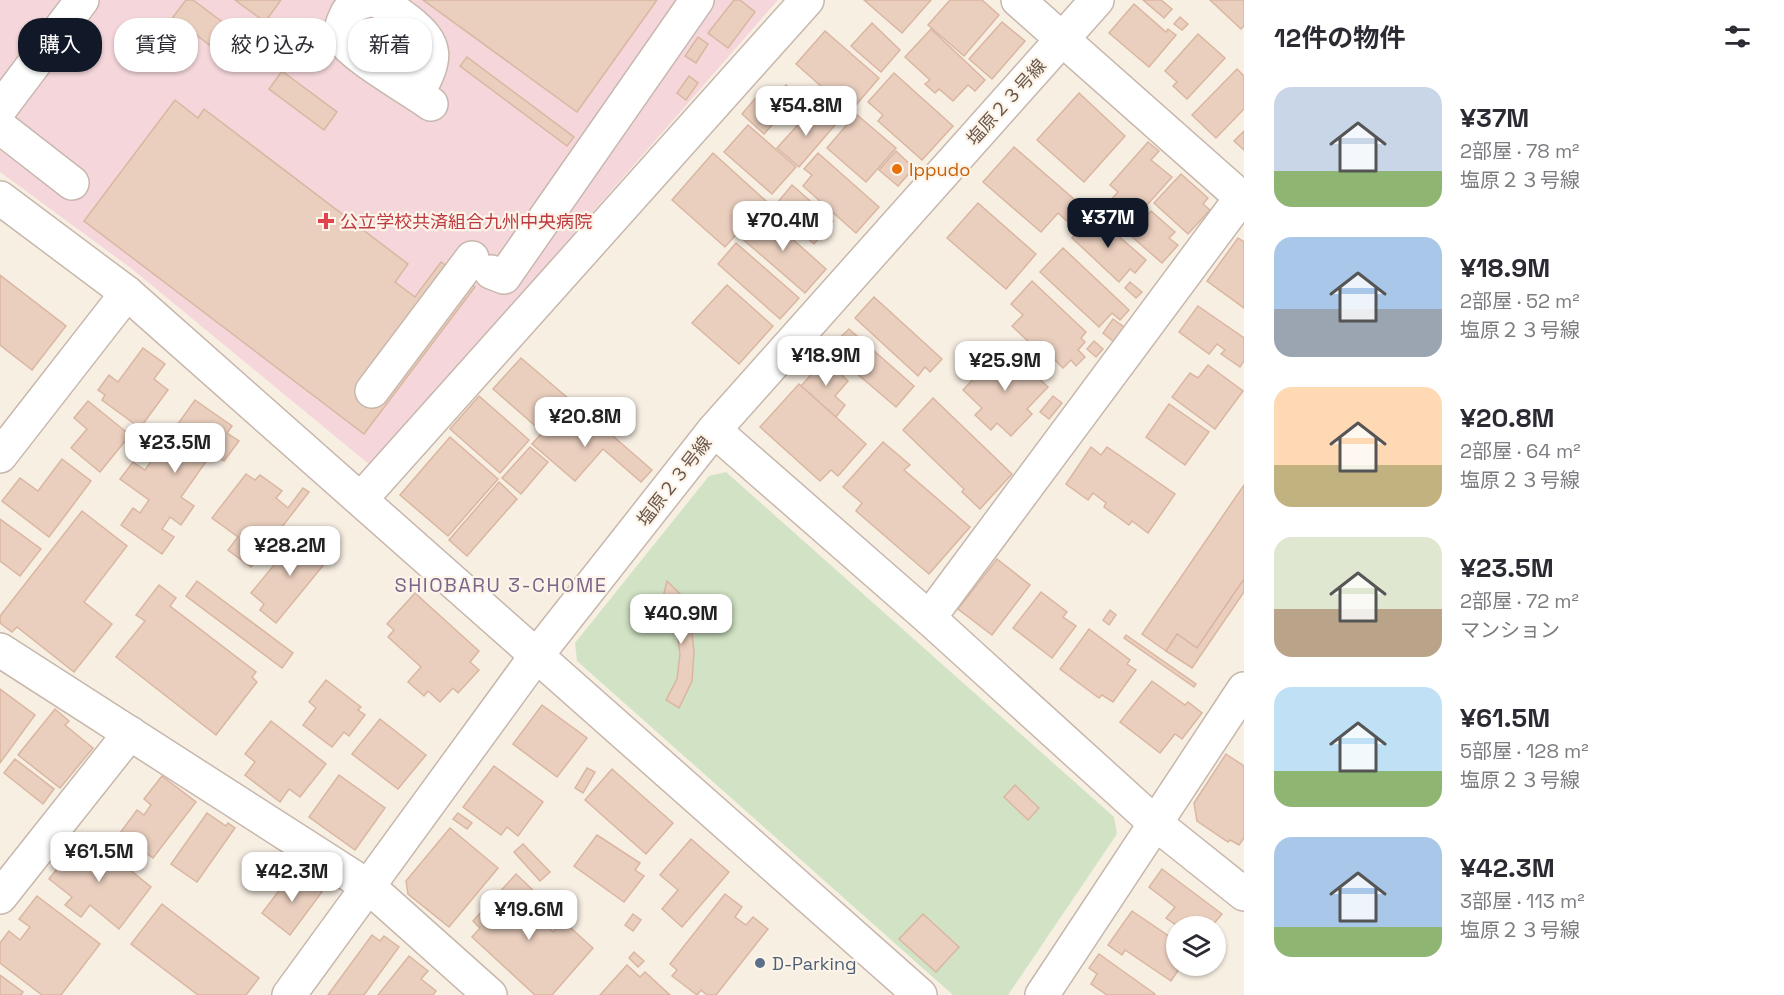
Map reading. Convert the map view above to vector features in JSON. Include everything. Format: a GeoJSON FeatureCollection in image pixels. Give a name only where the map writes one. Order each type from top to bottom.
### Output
{"type":"FeatureCollection","features":[{"type":"Feature","properties":{"kind":"street"},"geometry":{"type":"LineString","coordinates":[[0,109],[82,0]]}},
{"type":"Feature","properties":{"kind":"street"},"geometry":{"type":"LineString","coordinates":[[369,0],[355,3],[347,12],[342,27],[342,38],[352,51],[425,98],[431,50],[426,35],[387,4],[375,0]]}},
{"type":"Feature","properties":{"kind":"street"},"geometry":{"type":"LineString","coordinates":[[372,391],[481,265],[504,277],[552,190],[697,0]]}},
{"type":"Feature","properties":{"kind":"street"},"geometry":{"type":"LineString","coordinates":[[361,499],[807,0]]}},
{"type":"Feature","properties":{"kind":"street"},"geometry":{"type":"LineString","coordinates":[[929,618],[1242,199],[1018,0]]}},
{"type":"Feature","properties":{"kind":"street","name":"塩原２３号線"},"geometry":{"type":"LineString","coordinates":[[290,995],[536,656],[714,430],[1097,0]]}},
{"type":"Feature","properties":{"kind":"street"},"geometry":{"type":"LineString","coordinates":[[0,127],[72,183]]}},
{"type":"Feature","properties":{"kind":"street"},"geometry":{"type":"LineString","coordinates":[[0,198],[127,293],[920,995]]}},
{"type":"Feature","properties":{"kind":"street"},"geometry":{"type":"LineString","coordinates":[[0,456],[127,293]]}},
{"type":"Feature","properties":{"kind":"street"},"geometry":{"type":"LineString","coordinates":[[714,430],[929,618],[1155,823],[1244,894]]}},
{"type":"Feature","properties":{"kind":"street"},"geometry":{"type":"LineString","coordinates":[[0,650],[369,887],[490,995]]}},
{"type":"Feature","properties":{"kind":"street"},"geometry":{"type":"LineString","coordinates":[[1042,995],[1244,689]]}},
{"type":"Feature","properties":{"kind":"street"},"geometry":{"type":"LineString","coordinates":[[0,897],[130,734]]}},
{"type":"Feature","properties":{"kind":"shaded area","name":"公立学校共済組合九州中央病院"},"geometry":{"type":"Polygon","coordinates":[[[0,0],[778,0],[371,466],[132,269],[0,172],[0,0]]]}},
{"type":"Feature","properties":{"kind":"green space"},"geometry":{"type":"Polygon","coordinates":[[[726,472],[1114,817],[1117,834],[1008,995],[953,995],[577,661],[575,643],[709,476],[726,472]]]}},
{"type":"Feature","properties":{"kind":"building"},"geometry":{"type":"Polygon","coordinates":[[[186,0],[193,0],[217,18],[210,18],[210,45],[198,36],[198,18],[173,17],[186,0]]]}},
{"type":"Feature","properties":{"kind":"building"},"geometry":{"type":"Polygon","coordinates":[[[235,0],[281,0],[268,18],[260,18],[235,0]]]}},
{"type":"Feature","properties":{"kind":"building"},"geometry":{"type":"Polygon","coordinates":[[[423,0],[657,0],[577,112],[423,0]]]}},
{"type":"Feature","properties":{"kind":"building"},"geometry":{"type":"Polygon","coordinates":[[[734,0],[740,0],[755,12],[728,48],[708,33],[734,0]]]}},
{"type":"Feature","properties":{"kind":"building"},"geometry":{"type":"Polygon","coordinates":[[[864,0],[931,0],[902,33],[864,0]]]}},
{"type":"Feature","properties":{"kind":"building"},"geometry":{"type":"Polygon","coordinates":[[[950,0],[982,0],[999,15],[964,56],[928,25],[950,0]]]}},
{"type":"Feature","properties":{"kind":"building"},"geometry":{"type":"Polygon","coordinates":[[[1143,0],[1161,0],[1172,9],[1164,18],[1143,0]]]}},
{"type":"Feature","properties":{"kind":"building"},"geometry":{"type":"Polygon","coordinates":[[[1210,0],[1244,0],[1244,26],[1241,29],[1210,0]]]}},
{"type":"Feature","properties":{"kind":"building"},"geometry":{"type":"Polygon","coordinates":[[[1134,4],[1166,32],[1168,29],[1176,35],[1149,67],[1109,33],[1134,4]]]}},
{"type":"Feature","properties":{"kind":"building"},"geometry":{"type":"Polygon","coordinates":[[[1180,17],[1188,24],[1182,30],[1174,24],[1180,17]]]}},
{"type":"Feature","properties":{"kind":"building"},"geometry":{"type":"Polygon","coordinates":[[[1002,22],[1025,41],[992,79],[969,59],[1002,22]]]}},
{"type":"Feature","properties":{"kind":"building"},"geometry":{"type":"Polygon","coordinates":[[[872,23],[900,50],[881,72],[851,46],[872,23]]]}},
{"type":"Feature","properties":{"kind":"building"},"geometry":{"type":"Polygon","coordinates":[[[931,29],[985,80],[975,91],[968,85],[953,101],[939,89],[935,93],[925,84],[930,80],[905,57],[931,29]]]}},
{"type":"Feature","properties":{"kind":"building"},"geometry":{"type":"Polygon","coordinates":[[[825,31],[879,78],[850,112],[796,64],[825,31]]]}},
{"type":"Feature","properties":{"kind":"building"},"geometry":{"type":"Polygon","coordinates":[[[1198,34],[1225,58],[1187,99],[1173,86],[1177,82],[1165,71],[1198,34]]]}},
{"type":"Feature","properties":{"kind":"building"},"geometry":{"type":"Polygon","coordinates":[[[698,37],[708,44],[696,63],[685,56],[698,37]]]}},
{"type":"Feature","properties":{"kind":"building"},"geometry":{"type":"Polygon","coordinates":[[[467,57],[574,137],[567,146],[460,66],[467,57]]]}},
{"type":"Feature","properties":{"kind":"building"},"geometry":{"type":"Polygon","coordinates":[[[1237,69],[1244,76],[1244,109],[1216,138],[1192,115],[1237,69]]]}},
{"type":"Feature","properties":{"kind":"building"},"geometry":{"type":"Polygon","coordinates":[[[283,72],[337,112],[324,130],[269,89],[283,72]]]}},
{"type":"Feature","properties":{"kind":"building"},"geometry":{"type":"Polygon","coordinates":[[[894,73],[953,126],[922,160],[878,121],[883,115],[868,102],[894,73]]]}},
{"type":"Feature","properties":{"kind":"building"},"geometry":{"type":"Polygon","coordinates":[[[689,76],[698,83],[686,100],[677,93],[689,76]]]}},
{"type":"Feature","properties":{"kind":"building"},"geometry":{"type":"Polygon","coordinates":[[[786,85],[810,107],[796,124],[771,103],[786,85]]]}},
{"type":"Feature","properties":{"kind":"building"},"geometry":{"type":"Polygon","coordinates":[[[1079,93],[1125,136],[1084,182],[1037,140],[1079,93]]]}},
{"type":"Feature","properties":{"kind":"building"},"geometry":{"type":"Polygon","coordinates":[[[759,94],[782,114],[764,134],[742,114],[759,94]]]}},
{"type":"Feature","properties":{"kind":"building"},"geometry":{"type":"Polygon","coordinates":[[[175,100],[198,118],[204,109],[408,264],[395,282],[415,297],[441,262],[475,287],[364,434],[84,221],[175,100]]]}},
{"type":"Feature","properties":{"kind":"building"},"geometry":{"type":"Polygon","coordinates":[[[814,107],[835,125],[799,167],[777,148],[814,107]]]}},
{"type":"Feature","properties":{"kind":"building"},"geometry":{"type":"Polygon","coordinates":[[[856,114],[896,148],[866,182],[827,148],[856,114]]]}},
{"type":"Feature","properties":{"kind":"building"},"geometry":{"type":"Polygon","coordinates":[[[748,125],[796,167],[772,194],[724,152],[748,125]]]}},
{"type":"Feature","properties":{"kind":"building"},"geometry":{"type":"Polygon","coordinates":[[[1244,131],[1244,150],[1234,141],[1244,131]]]}},
{"type":"Feature","properties":{"kind":"building"},"geometry":{"type":"Polygon","coordinates":[[[1148,142],[1159,151],[1151,160],[1172,177],[1131,223],[1108,203],[1118,192],[1110,185],[1148,142]]]}},
{"type":"Feature","properties":{"kind":"building"},"geometry":{"type":"Polygon","coordinates":[[[1014,147],[1081,205],[1067,221],[1058,213],[1041,232],[983,182],[1014,147]]]}},
{"type":"Feature","properties":{"kind":"building","name":"Ippudo"},"geometry":{"type":"Polygon","coordinates":[[[896,151],[914,168],[898,186],[879,170],[896,151]]]}},
{"type":"Feature","properties":{"kind":"building"},"geometry":{"type":"Polygon","coordinates":[[[713,153],[766,201],[725,247],[672,200],[713,153]]]}},
{"type":"Feature","properties":{"kind":"building"},"geometry":{"type":"Polygon","coordinates":[[[818,153],[879,207],[856,233],[803,186],[812,175],[804,169],[818,153]]]}},
{"type":"Feature","properties":{"kind":"building"},"geometry":{"type":"Polygon","coordinates":[[[1181,174],[1208,198],[1203,204],[1210,210],[1188,234],[1154,203],[1181,174]]]}},
{"type":"Feature","properties":{"kind":"building"},"geometry":{"type":"Polygon","coordinates":[[[792,185],[833,221],[814,244],[773,208],[792,185]]]}},
{"type":"Feature","properties":{"kind":"building"},"geometry":{"type":"Polygon","coordinates":[[[978,203],[1036,254],[1006,289],[947,238],[978,203]]]}},
{"type":"Feature","properties":{"kind":"building"},"geometry":{"type":"Polygon","coordinates":[[[761,211],[826,269],[805,293],[739,236],[761,211]]]}},
{"type":"Feature","properties":{"kind":"building"},"geometry":{"type":"Polygon","coordinates":[[[1151,211],[1175,232],[1169,238],[1178,245],[1162,263],[1130,235],[1151,211]]]}},
{"type":"Feature","properties":{"kind":"building"},"geometry":{"type":"Polygon","coordinates":[[[1093,214],[1146,260],[1135,273],[1130,269],[1119,282],[1072,238],[1093,214]]]}},
{"type":"Feature","properties":{"kind":"building"},"geometry":{"type":"Polygon","coordinates":[[[1238,238],[1244,242],[1244,308],[1207,281],[1238,238]]]}},
{"type":"Feature","properties":{"kind":"building"},"geometry":{"type":"Polygon","coordinates":[[[736,243],[799,298],[780,319],[718,264],[736,243]]]}},
{"type":"Feature","properties":{"kind":"building"},"geometry":{"type":"Polygon","coordinates":[[[1063,248],[1129,310],[1120,320],[1112,313],[1099,327],[1040,272],[1063,248]]]}},
{"type":"Feature","properties":{"kind":"building"},"geometry":{"type":"Polygon","coordinates":[[[0,275],[66,326],[32,370],[0,345],[0,275]]]}},
{"type":"Feature","properties":{"kind":"building"},"geometry":{"type":"Polygon","coordinates":[[[1032,281],[1086,332],[1081,338],[1085,342],[1078,350],[1085,357],[1076,366],[1071,360],[1063,368],[1050,355],[1041,363],[1028,350],[1033,346],[1012,326],[1023,315],[1011,304],[1032,281]]]}},
{"type":"Feature","properties":{"kind":"building"},"geometry":{"type":"Polygon","coordinates":[[[1130,282],[1142,292],[1136,298],[1125,288],[1130,282]]]}},
{"type":"Feature","properties":{"kind":"building"},"geometry":{"type":"Polygon","coordinates":[[[727,285],[773,326],[739,364],[692,323],[727,285]]]}},
{"type":"Feature","properties":{"kind":"building"},"geometry":{"type":"Polygon","coordinates":[[[874,297],[942,359],[930,372],[925,367],[918,376],[855,318],[874,297]]]}},
{"type":"Feature","properties":{"kind":"building"},"geometry":{"type":"Polygon","coordinates":[[[1198,306],[1244,338],[1244,361],[1240,367],[1221,354],[1225,350],[1217,344],[1209,354],[1179,332],[1198,306]]]}},
{"type":"Feature","properties":{"kind":"building"},"geometry":{"type":"Polygon","coordinates":[[[1113,319],[1124,327],[1114,342],[1103,333],[1113,319]]]}},
{"type":"Feature","properties":{"kind":"building"},"geometry":{"type":"Polygon","coordinates":[[[849,329],[914,386],[896,407],[828,349],[849,329]]]}},
{"type":"Feature","properties":{"kind":"building"},"geometry":{"type":"Polygon","coordinates":[[[1094,341],[1103,349],[1096,357],[1087,349],[1094,341]]]}},
{"type":"Feature","properties":{"kind":"building"},"geometry":{"type":"Polygon","coordinates":[[[1005,346],[1048,387],[1027,409],[1032,414],[1011,436],[997,423],[991,430],[975,415],[982,408],[963,390],[1005,346]]]}},
{"type":"Feature","properties":{"kind":"building"},"geometry":{"type":"Polygon","coordinates":[[[143,348],[165,364],[154,379],[168,390],[140,428],[102,400],[105,395],[98,390],[109,375],[118,382],[143,348]]]}},
{"type":"Feature","properties":{"kind":"building"},"geometry":{"type":"Polygon","coordinates":[[[521,358],[568,398],[540,430],[493,389],[521,358]]]}},
{"type":"Feature","properties":{"kind":"building"},"geometry":{"type":"Polygon","coordinates":[[[825,359],[848,381],[835,396],[845,405],[836,417],[801,386],[825,359]]]}},
{"type":"Feature","properties":{"kind":"building"},"geometry":{"type":"Polygon","coordinates":[[[1208,365],[1243,391],[1215,429],[1172,397],[1190,373],[1198,378],[1208,365]]]}},
{"type":"Feature","properties":{"kind":"building"},"geometry":{"type":"Polygon","coordinates":[[[799,384],[866,444],[838,476],[831,470],[820,481],[760,427],[799,384]]]}},
{"type":"Feature","properties":{"kind":"building"},"geometry":{"type":"Polygon","coordinates":[[[479,396],[529,440],[500,473],[450,429],[479,396]]]}},
{"type":"Feature","properties":{"kind":"building"},"geometry":{"type":"Polygon","coordinates":[[[1053,396],[1062,403],[1049,419],[1040,412],[1053,396]]]}},
{"type":"Feature","properties":{"kind":"building"},"geometry":{"type":"Polygon","coordinates":[[[933,398],[1012,474],[980,509],[962,492],[964,489],[903,430],[933,398]]]}},
{"type":"Feature","properties":{"kind":"building"},"geometry":{"type":"Polygon","coordinates":[[[195,400],[232,426],[227,433],[239,441],[224,461],[212,453],[181,497],[194,506],[181,525],[170,517],[162,529],[174,537],[162,554],[121,525],[133,508],[140,513],[149,500],[120,479],[133,462],[145,470],[195,400]]]}},
{"type":"Feature","properties":{"kind":"building"},"geometry":{"type":"Polygon","coordinates":[[[88,401],[130,435],[100,472],[71,448],[87,429],[74,418],[88,401]]]}},
{"type":"Feature","properties":{"kind":"building"},"geometry":{"type":"Polygon","coordinates":[[[1169,404],[1209,432],[1185,465],[1146,437],[1169,404]]]}},
{"type":"Feature","properties":{"kind":"building"},"geometry":{"type":"Polygon","coordinates":[[[561,412],[581,430],[591,417],[652,470],[641,482],[603,449],[575,481],[532,444],[561,412]]]}},
{"type":"Feature","properties":{"kind":"building"},"geometry":{"type":"Polygon","coordinates":[[[450,437],[498,479],[448,536],[400,495],[450,437]]]}},
{"type":"Feature","properties":{"kind":"building"},"geometry":{"type":"Polygon","coordinates":[[[883,442],[910,465],[904,470],[970,527],[929,574],[856,511],[862,503],[843,487],[883,442]]]}},
{"type":"Feature","properties":{"kind":"building"},"geometry":{"type":"Polygon","coordinates":[[[530,447],[548,462],[521,494],[502,478],[530,447]]]}},
{"type":"Feature","properties":{"kind":"building"},"geometry":{"type":"Polygon","coordinates":[[[1091,447],[1101,455],[1107,447],[1175,494],[1148,533],[1132,521],[1129,525],[1104,507],[1106,503],[1093,493],[1088,500],[1066,484],[1091,447]]]}},
{"type":"Feature","properties":{"kind":"building"},"geometry":{"type":"Polygon","coordinates":[[[62,459],[91,481],[49,537],[2,501],[20,478],[38,491],[62,459]]]}},
{"type":"Feature","properties":{"kind":"building"},"geometry":{"type":"Polygon","coordinates":[[[246,474],[255,480],[260,475],[282,491],[276,498],[288,508],[303,488],[309,492],[251,567],[228,550],[238,537],[212,518],[246,474]]]}},
{"type":"Feature","properties":{"kind":"building"},"geometry":{"type":"Polygon","coordinates":[[[499,482],[517,499],[467,556],[449,540],[499,482]]]}},
{"type":"Feature","properties":{"kind":"building"},"geometry":{"type":"Polygon","coordinates":[[[1244,485],[1244,579],[1197,648],[1177,634],[1166,651],[1142,634],[1244,485]]]}},
{"type":"Feature","properties":{"kind":"building"},"geometry":{"type":"Polygon","coordinates":[[[82,511],[127,546],[84,602],[112,624],[74,672],[17,627],[12,632],[0,623],[0,616],[82,511]]]}},
{"type":"Feature","properties":{"kind":"building"},"geometry":{"type":"Polygon","coordinates":[[[0,519],[41,549],[20,576],[0,561],[0,519]]]}},
{"type":"Feature","properties":{"kind":"building"},"geometry":{"type":"Polygon","coordinates":[[[301,532],[330,557],[276,623],[260,610],[264,604],[251,593],[301,532]]]}},
{"type":"Feature","properties":{"kind":"building"},"geometry":{"type":"Polygon","coordinates":[[[997,559],[1030,585],[992,635],[958,609],[997,559]]]}},
{"type":"Feature","properties":{"kind":"building"},"geometry":{"type":"Polygon","coordinates":[[[1244,579],[1244,592],[1192,668],[1166,651],[1177,634],[1197,648],[1244,579]]]}},
{"type":"Feature","properties":{"kind":"building"},"geometry":{"type":"Polygon","coordinates":[[[197,581],[293,653],[282,668],[186,596],[197,581]]]}},
{"type":"Feature","properties":{"kind":"building"},"geometry":{"type":"Polygon","coordinates":[[[667,581],[683,597],[691,623],[694,652],[692,681],[679,708],[666,700],[677,679],[680,654],[675,618],[663,597],[667,581]]]}},
{"type":"Feature","properties":{"kind":"building"},"geometry":{"type":"Polygon","coordinates":[[[159,585],[176,598],[170,606],[256,672],[252,677],[257,682],[216,735],[116,657],[145,621],[136,615],[159,585]]]}},
{"type":"Feature","properties":{"kind":"building"},"geometry":{"type":"Polygon","coordinates":[[[1041,592],[1067,612],[1063,617],[1076,626],[1052,658],[1013,628],[1041,592]]]}},
{"type":"Feature","properties":{"kind":"building"},"geometry":{"type":"Polygon","coordinates":[[[415,593],[479,651],[470,662],[479,670],[458,693],[453,688],[440,702],[428,691],[424,696],[408,682],[421,667],[388,637],[394,630],[387,624],[415,593]]]}},
{"type":"Feature","properties":{"kind":"building"},"geometry":{"type":"Polygon","coordinates":[[[1110,610],[1116,615],[1109,625],[1103,620],[1110,610]]]}},
{"type":"Feature","properties":{"kind":"building"},"geometry":{"type":"Polygon","coordinates":[[[1089,629],[1130,660],[1127,664],[1136,670],[1113,702],[1102,695],[1099,698],[1060,669],[1089,629]]]}},
{"type":"Feature","properties":{"kind":"building"},"geometry":{"type":"Polygon","coordinates":[[[1126,635],[1196,684],[1194,687],[1124,638],[1126,635]]]}},
{"type":"Feature","properties":{"kind":"building"},"geometry":{"type":"Polygon","coordinates":[[[326,680],[361,707],[358,710],[365,715],[349,736],[344,732],[332,747],[303,725],[316,708],[309,702],[326,680]]]}},
{"type":"Feature","properties":{"kind":"building"},"geometry":{"type":"Polygon","coordinates":[[[1152,681],[1185,705],[1188,702],[1202,713],[1182,739],[1175,734],[1160,753],[1120,722],[1152,681]]]}},
{"type":"Feature","properties":{"kind":"building"},"geometry":{"type":"Polygon","coordinates":[[[0,689],[35,715],[0,763],[0,689]]]}},
{"type":"Feature","properties":{"kind":"building"},"geometry":{"type":"Polygon","coordinates":[[[542,705],[587,738],[557,777],[513,744],[542,705]]]}},
{"type":"Feature","properties":{"kind":"building"},"geometry":{"type":"Polygon","coordinates":[[[55,709],[69,721],[65,725],[93,748],[60,788],[18,755],[55,709]]]}},
{"type":"Feature","properties":{"kind":"building"},"geometry":{"type":"Polygon","coordinates":[[[380,719],[426,755],[398,789],[352,754],[380,719]]]}},
{"type":"Feature","properties":{"kind":"building"},"geometry":{"type":"Polygon","coordinates":[[[271,721],[326,764],[300,797],[289,789],[280,802],[245,775],[255,762],[245,754],[271,721]]]}},
{"type":"Feature","properties":{"kind":"building"},"geometry":{"type":"Polygon","coordinates":[[[1226,754],[1244,766],[1244,838],[1239,845],[1230,840],[1228,842],[1197,821],[1194,803],[1226,754]]]}},
{"type":"Feature","properties":{"kind":"building"},"geometry":{"type":"Polygon","coordinates":[[[15,759],[54,789],[43,804],[4,773],[15,759]]]}},
{"type":"Feature","properties":{"kind":"building"},"geometry":{"type":"Polygon","coordinates":[[[494,766],[543,802],[518,836],[507,827],[501,835],[463,807],[494,766]]]}},
{"type":"Feature","properties":{"kind":"building"},"geometry":{"type":"Polygon","coordinates":[[[587,768],[595,772],[583,793],[575,788],[587,768]]]}},
{"type":"Feature","properties":{"kind":"building"},"geometry":{"type":"Polygon","coordinates":[[[612,769],[673,823],[646,854],[585,800],[612,769]]]}},
{"type":"Feature","properties":{"kind":"building"},"geometry":{"type":"Polygon","coordinates":[[[339,775],[385,808],[355,850],[309,817],[339,775]]]}},
{"type":"Feature","properties":{"kind":"building"},"geometry":{"type":"Polygon","coordinates":[[[162,776],[196,802],[153,858],[120,833],[137,810],[144,815],[151,805],[144,799],[162,776]]]}},
{"type":"Feature","properties":{"kind":"building"},"geometry":{"type":"Polygon","coordinates":[[[1015,785],[1039,808],[1028,820],[1004,797],[1015,785]]]}},
{"type":"Feature","properties":{"kind":"building"},"geometry":{"type":"Polygon","coordinates":[[[207,813],[226,826],[228,823],[235,828],[197,882],[171,864],[207,813]]]}},
{"type":"Feature","properties":{"kind":"building"},"geometry":{"type":"Polygon","coordinates":[[[458,813],[472,823],[467,829],[453,819],[458,813]]]}},
{"type":"Feature","properties":{"kind":"building"},"geometry":{"type":"Polygon","coordinates":[[[450,828],[498,868],[449,927],[408,894],[406,881],[450,828]]]}},
{"type":"Feature","properties":{"kind":"building"},"geometry":{"type":"Polygon","coordinates":[[[85,834],[151,887],[119,929],[90,905],[81,917],[65,905],[72,897],[49,879],[85,834]]]}},
{"type":"Feature","properties":{"kind":"building"},"geometry":{"type":"Polygon","coordinates":[[[597,835],[640,863],[635,870],[644,876],[624,902],[574,866],[597,835]]]}},
{"type":"Feature","properties":{"kind":"building"},"geometry":{"type":"Polygon","coordinates":[[[691,839],[729,872],[682,927],[662,909],[678,890],[660,875],[691,839]]]}},
{"type":"Feature","properties":{"kind":"building"},"geometry":{"type":"Polygon","coordinates":[[[523,844],[550,872],[540,881],[514,852],[523,844]]]}},
{"type":"Feature","properties":{"kind":"building"},"geometry":{"type":"Polygon","coordinates":[[[1162,869],[1222,914],[1220,916],[1168,916],[1175,907],[1149,887],[1162,869]]]}},
{"type":"Feature","properties":{"kind":"building"},"geometry":{"type":"Polygon","coordinates":[[[294,871],[322,892],[290,935],[262,913],[294,871]]]}},
{"type":"Feature","properties":{"kind":"building"},"geometry":{"type":"Polygon","coordinates":[[[516,874],[537,894],[526,906],[553,932],[563,921],[593,948],[552,995],[535,995],[472,937],[480,928],[473,921],[516,874]]]}},
{"type":"Feature","properties":{"kind":"building"},"geometry":{"type":"Polygon","coordinates":[[[725,894],[742,907],[735,917],[746,925],[753,917],[768,929],[716,995],[707,995],[701,990],[697,995],[672,976],[677,970],[670,964],[725,894]]]}},
{"type":"Feature","properties":{"kind":"building"},"geometry":{"type":"Polygon","coordinates":[[[37,896],[100,944],[61,995],[42,995],[0,963],[0,943],[9,931],[20,940],[30,927],[19,919],[37,896]]]}},
{"type":"Feature","properties":{"kind":"building"},"geometry":{"type":"Polygon","coordinates":[[[162,904],[259,978],[246,995],[198,995],[131,944],[162,904]]]}},
{"type":"Feature","properties":{"kind":"building"},"geometry":{"type":"Polygon","coordinates":[[[1132,911],[1166,934],[1166,976],[1174,976],[1171,981],[1125,950],[1122,955],[1108,945],[1132,911]]]}},
{"type":"Feature","properties":{"kind":"building"},"geometry":{"type":"Polygon","coordinates":[[[633,914],[641,920],[633,931],[625,925],[633,914]]]}},
{"type":"Feature","properties":{"kind":"building"},"geometry":{"type":"Polygon","coordinates":[[[923,914],[959,947],[936,972],[899,939],[923,914]]]}},
{"type":"Feature","properties":{"kind":"building"},"geometry":{"type":"Polygon","coordinates":[[[372,935],[380,941],[384,936],[399,947],[364,995],[328,995],[372,935]]]}},
{"type":"Feature","properties":{"kind":"building"},"geometry":{"type":"Polygon","coordinates":[[[634,952],[644,961],[638,967],[629,958],[634,952]]]}},
{"type":"Feature","properties":{"kind":"building"},"geometry":{"type":"Polygon","coordinates":[[[1099,954],[1155,994],[1107,995],[1091,984],[1097,974],[1089,968],[1099,954]]]}},
{"type":"Feature","properties":{"kind":"building"},"geometry":{"type":"Polygon","coordinates":[[[409,956],[428,971],[421,979],[436,991],[433,995],[378,995],[409,956]]]}},
{"type":"Feature","properties":{"kind":"building"},"geometry":{"type":"Polygon","coordinates":[[[627,965],[640,977],[645,972],[670,995],[600,995],[627,965]]]}},
{"type":"Feature","properties":{"kind":"building"},"geometry":{"type":"Polygon","coordinates":[[[0,975],[23,992],[21,995],[0,995],[0,975]]]}},
{"type":"Feature","properties":{"kind":"place","name":"Ippudo"},"geometry":{"type":"Point","coordinates":[897,169]}},
{"type":"Feature","properties":{"kind":"place","name":"公立学校共済組合九州中央病院"},"geometry":{"type":"Point","coordinates":[326,221]}},
{"type":"Feature","properties":{"kind":"place","name":"D-Parking"},"geometry":{"type":"Point","coordinates":[760,963]}},
{"type":"Feature","properties":{"kind":"district","name":"SHIOBARU 3-CHOME"},"geometry":{"type":"Point","coordinates":[501,585]}}]}
